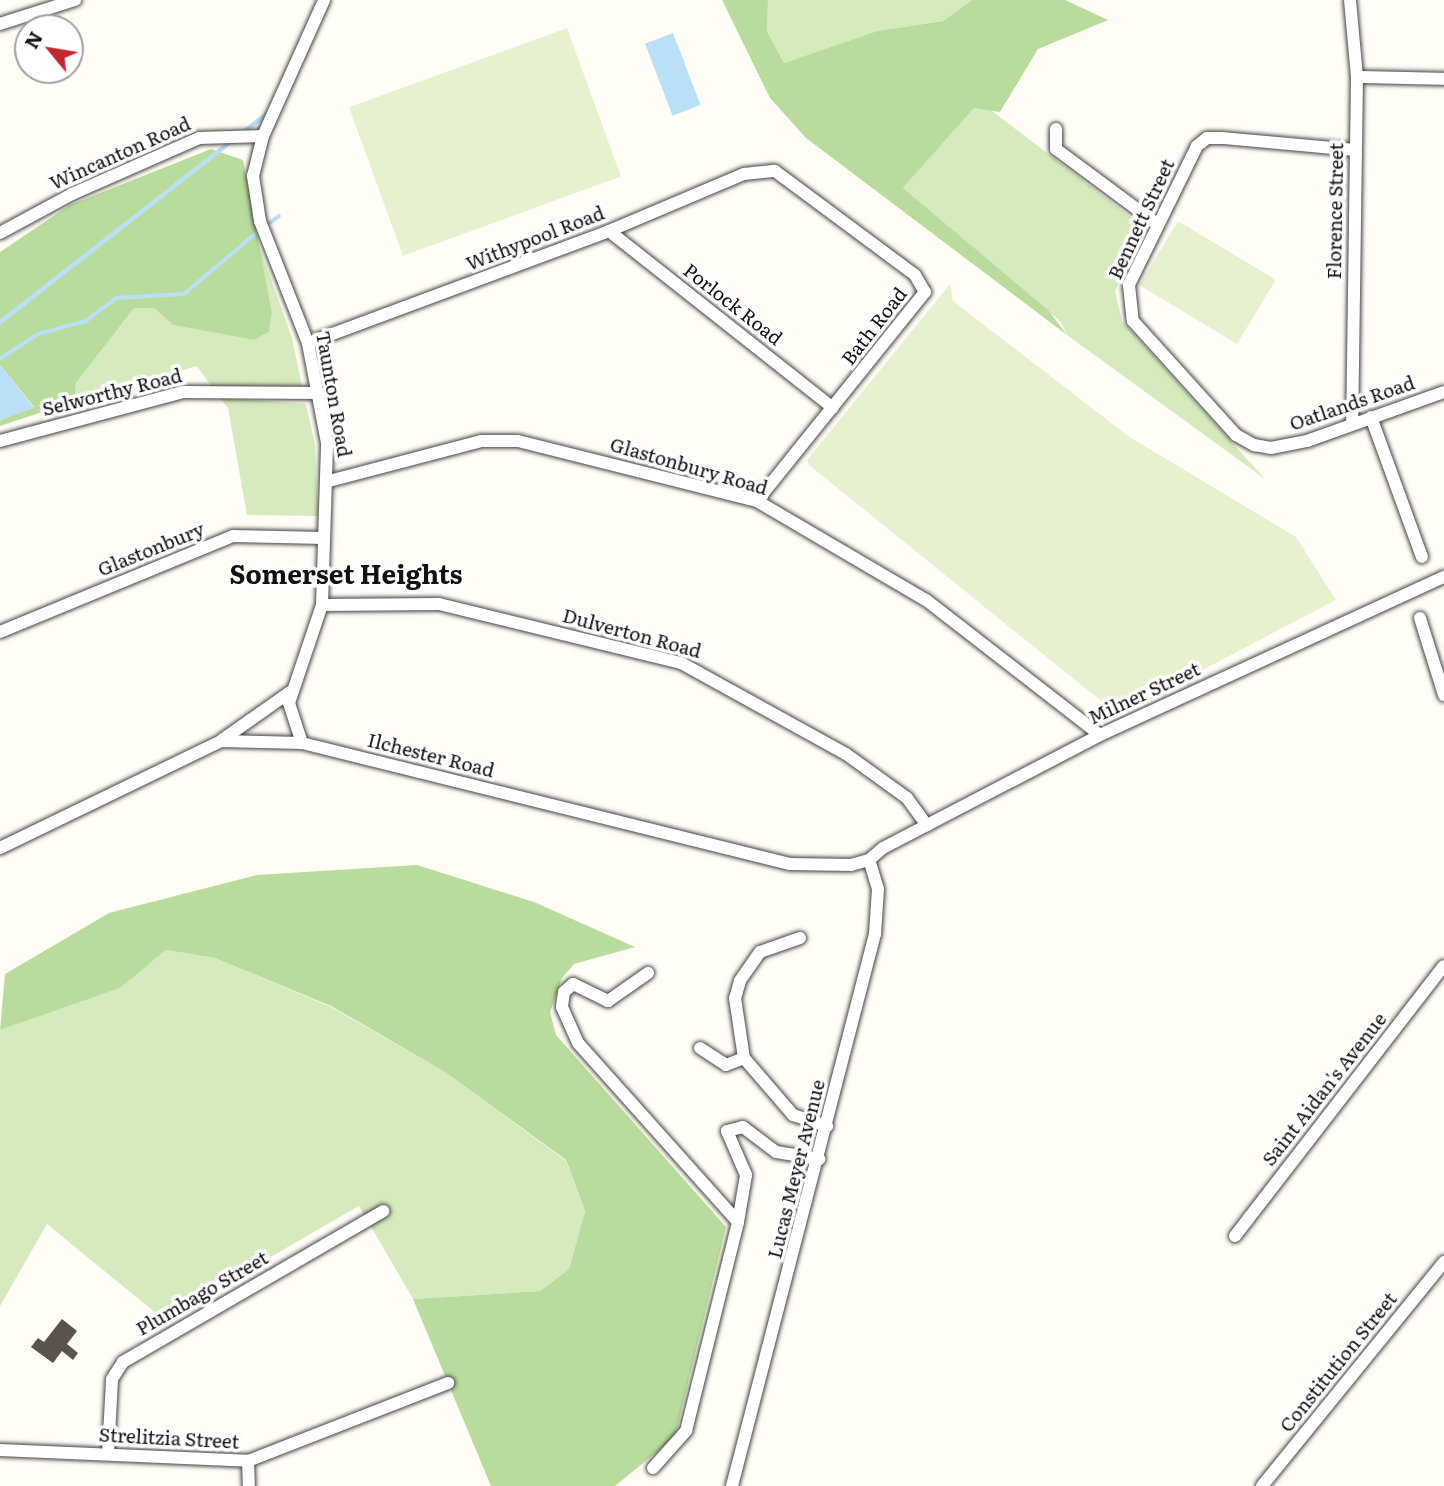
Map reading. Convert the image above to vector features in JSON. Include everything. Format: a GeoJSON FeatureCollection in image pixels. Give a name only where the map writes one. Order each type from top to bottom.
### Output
{"type":"FeatureCollection","features":[{"type":"Feature","properties":{"kind":"street"},"geometry":{"type":"LineString","coordinates":[[0,24],[75,0]]}},
{"type":"Feature","properties":{"kind":"street","name":"Taunton Road"},"geometry":{"type":"LineString","coordinates":[[302,743],[288,714],[290,692],[322,605],[329,481],[318,393],[308,343],[254,198],[263,136],[324,0]]}},
{"type":"Feature","properties":{"kind":"street","name":"Florence Street"},"geometry":{"type":"LineString","coordinates":[[1350,0],[1357,77],[1352,424]]}},
{"type":"Feature","properties":{"kind":"street"},"geometry":{"type":"LineString","coordinates":[[1357,77],[1444,79]]}},
{"type":"Feature","properties":{"kind":"street"},"geometry":{"type":"LineString","coordinates":[[1056,129],[1056,149],[1157,224]]}},
{"type":"Feature","properties":{"kind":"street","name":"Wincanton Road"},"geometry":{"type":"LineString","coordinates":[[0,233],[72,194],[199,138],[263,136]]}},
{"type":"Feature","properties":{"kind":"street","name":"Bennett Street"},"geometry":{"type":"LineString","coordinates":[[1271,448],[1236,435],[1133,321],[1129,285],[1197,146],[1207,138],[1355,150]]}},
{"type":"Feature","properties":{"kind":"street","name":"Withypool Road"},"geometry":{"type":"LineString","coordinates":[[308,343],[609,231],[744,174],[775,171]]}},
{"type":"Feature","properties":{"kind":"street","name":"Bath Road"},"geometry":{"type":"LineString","coordinates":[[757,501],[925,292],[915,275],[775,171]]}},
{"type":"Feature","properties":{"kind":"street","name":"Porlock Road"},"geometry":{"type":"LineString","coordinates":[[609,231],[834,408]]}},
{"type":"Feature","properties":{"kind":"street","name":"Selworthy Road"},"geometry":{"type":"LineString","coordinates":[[0,441],[183,392],[318,393]]}},
{"type":"Feature","properties":{"kind":"street","name":"Oatlands Road"},"geometry":{"type":"LineString","coordinates":[[1271,448],[1352,424],[1444,392]]}},
{"type":"Feature","properties":{"kind":"street"},"geometry":{"type":"LineString","coordinates":[[1371,417],[1422,557]]}},
{"type":"Feature","properties":{"kind":"street","name":"Glastonbury Road"},"geometry":{"type":"LineString","coordinates":[[329,481],[481,441],[518,441],[757,501],[926,600],[1100,735]]}},
{"type":"Feature","properties":{"kind":"street","name":"Glastonbury"},"geometry":{"type":"LineString","coordinates":[[0,632],[233,536],[324,537]]}},
{"type":"Feature","properties":{"kind":"street","name":"Milner Street"},"geometry":{"type":"LineString","coordinates":[[869,860],[927,825],[1100,735],[1444,577]]}},
{"type":"Feature","properties":{"kind":"street","name":"Dulverton Road"},"geometry":{"type":"LineString","coordinates":[[322,605],[439,604],[681,663],[846,754],[908,798],[927,825]]}},
{"type":"Feature","properties":{"kind":"street"},"geometry":{"type":"LineString","coordinates":[[1420,618],[1444,695]]}},
{"type":"Feature","properties":{"kind":"street"},"geometry":{"type":"LineString","coordinates":[[221,741],[290,692]]}},
{"type":"Feature","properties":{"kind":"street","name":"Ilchester Road"},"geometry":{"type":"LineString","coordinates":[[0,848],[221,741],[302,743],[790,864],[869,860]]}},
{"type":"Feature","properties":{"kind":"street","name":"Lucas Meyer Avenue"},"geometry":{"type":"LineString","coordinates":[[732,1486],[877,924],[878,889],[869,860]]}},
{"type":"Feature","properties":{"kind":"street"},"geometry":{"type":"LineString","coordinates":[[800,938],[760,951],[740,981],[735,999],[744,1058],[793,1115],[827,1126]]}},
{"type":"Feature","properties":{"kind":"street","name":"Saint Aidan's Avenue"},"geometry":{"type":"LineString","coordinates":[[1235,1236],[1444,966]]}},
{"type":"Feature","properties":{"kind":"street"},"geometry":{"type":"LineString","coordinates":[[648,973],[608,1001],[573,984],[564,992],[562,1007],[578,1043],[737,1222]]}},
{"type":"Feature","properties":{"kind":"street"},"geometry":{"type":"LineString","coordinates":[[700,1048],[726,1065],[744,1058]]}},
{"type":"Feature","properties":{"kind":"street"},"geometry":{"type":"LineString","coordinates":[[653,1468],[686,1432],[737,1222],[746,1175],[727,1136],[730,1128],[750,1131],[786,1156],[818,1159]]}},
{"type":"Feature","properties":{"kind":"street","name":"Plumbago Street"},"geometry":{"type":"LineString","coordinates":[[108,1454],[112,1379],[123,1362],[383,1211]]}},
{"type":"Feature","properties":{"kind":"street","name":"Constitution Street"},"geometry":{"type":"LineString","coordinates":[[1262,1486],[1444,1262]]}},
{"type":"Feature","properties":{"kind":"street","name":"Strelitzia Street"},"geometry":{"type":"LineString","coordinates":[[0,1450],[248,1461],[448,1383]]}},
{"type":"Feature","properties":{"kind":"street"},"geometry":{"type":"LineString","coordinates":[[248,1461],[249,1486]]}},
{"type":"Feature","properties":{"kind":"green space"},"geometry":{"type":"Polygon","coordinates":[[[722,0],[768,0],[767,31],[784,63],[877,31],[943,21],[972,0],[1065,0],[1108,20],[1038,49],[1000,112],[974,108],[903,188],[1048,310],[1067,335],[806,138],[770,98],[722,0]]]}},
{"type":"Feature","properties":{"kind":"green space"},"geometry":{"type":"Polygon","coordinates":[[[768,0],[972,0],[943,21],[877,31],[784,63],[767,31],[768,0]]]}},
{"type":"Feature","properties":{"kind":"green space"},"geometry":{"type":"Polygon","coordinates":[[[567,28],[621,176],[403,256],[349,107],[567,28]]]}},
{"type":"Feature","properties":{"kind":"green space"},"geometry":{"type":"Polygon","coordinates":[[[987,107],[1145,228],[1115,291],[1122,321],[1265,479],[1067,335],[1061,322],[903,188],[974,108],[987,107]]]}},
{"type":"Feature","properties":{"kind":"green space"},"geometry":{"type":"Polygon","coordinates":[[[211,149],[243,160],[272,313],[269,332],[254,340],[173,325],[154,308],[134,308],[76,383],[75,401],[0,426],[0,420],[34,407],[0,365],[0,252],[70,205],[211,149]]]}},
{"type":"Feature","properties":{"kind":"green space"},"geometry":{"type":"Polygon","coordinates":[[[1178,221],[1276,280],[1237,344],[1139,285],[1178,221]]]}},
{"type":"Feature","properties":{"kind":"green space"},"geometry":{"type":"Polygon","coordinates":[[[258,243],[292,338],[302,386],[212,387],[197,366],[75,401],[76,383],[134,308],[154,308],[173,325],[254,340],[269,332],[272,313],[258,243]]]}},
{"type":"Feature","properties":{"kind":"green space"},"geometry":{"type":"Polygon","coordinates":[[[950,284],[953,301],[1128,436],[1296,537],[1336,600],[1132,707],[1106,705],[809,465],[807,460],[950,284]]]}},
{"type":"Feature","properties":{"kind":"green space"},"geometry":{"type":"Polygon","coordinates":[[[220,398],[306,404],[315,445],[318,516],[247,515],[228,408],[220,398]]]}},
{"type":"Feature","properties":{"kind":"green space"},"geometry":{"type":"Polygon","coordinates":[[[417,865],[534,902],[635,947],[574,964],[562,978],[550,1012],[556,1035],[726,1227],[675,1437],[615,1486],[491,1486],[413,1299],[540,1291],[569,1269],[585,1211],[566,1160],[445,1072],[331,1006],[215,958],[166,950],[120,988],[0,1030],[5,974],[109,913],[257,875],[417,865]]]}},
{"type":"Feature","properties":{"kind":"green space"},"geometry":{"type":"Polygon","coordinates":[[[166,950],[215,958],[331,1007],[445,1072],[566,1161],[585,1211],[569,1269],[540,1291],[413,1299],[359,1206],[163,1319],[47,1224],[0,1306],[0,1030],[119,988],[166,950]]]}},
{"type":"Feature","properties":{"kind":"water"},"geometry":{"type":"Polygon","coordinates":[[[673,33],[701,105],[673,116],[645,44],[673,33]]]}},
{"type":"Feature","properties":{"kind":"water"},"geometry":{"type":"Polygon","coordinates":[[[0,365],[34,408],[0,420],[0,365]]]}},
{"type":"Feature","properties":{"kind":"building"},"geometry":{"type":"Polygon","coordinates":[[[62,1319],[77,1331],[67,1344],[78,1353],[73,1360],[62,1351],[53,1363],[31,1347],[38,1338],[44,1342],[62,1319]]]}},
{"type":"Feature","properties":{"kind":"waterway"},"geometry":{"type":"LineString","coordinates":[[242,133],[269,112]]}},
{"type":"Feature","properties":{"kind":"waterway"},"geometry":{"type":"LineString","coordinates":[[243,133],[270,112]]}},
{"type":"Feature","properties":{"kind":"waterway"},"geometry":{"type":"LineString","coordinates":[[0,322],[233,140]]}},
{"type":"Feature","properties":{"kind":"waterway"},"geometry":{"type":"LineString","coordinates":[[0,323],[231,142]]}},
{"type":"Feature","properties":{"kind":"waterway"},"geometry":{"type":"LineString","coordinates":[[270,223],[279,216]]}},
{"type":"Feature","properties":{"kind":"waterway"},"geometry":{"type":"LineString","coordinates":[[0,359],[38,334],[86,321],[117,298],[184,294],[254,235]]}},
{"type":"Feature","properties":{"kind":"district","name":"Somerset Heights"},"geometry":{"type":"Point","coordinates":[346,573]}}]}
